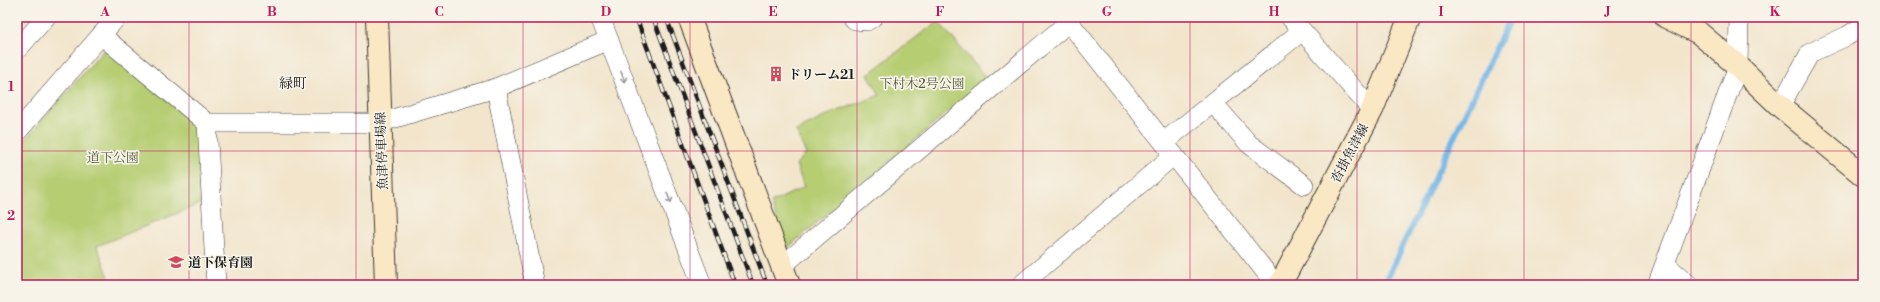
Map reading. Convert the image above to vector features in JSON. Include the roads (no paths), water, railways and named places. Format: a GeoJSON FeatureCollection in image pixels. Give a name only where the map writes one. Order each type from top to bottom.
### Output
{"type":"FeatureCollection","features":[{"type":"Feature","properties":{"kind":"main road","name":"魚津停車場線"},"geometry":{"type":"LineString","coordinates":[[377,17],[379,123],[386,285]]}},
{"type":"Feature","properties":{"kind":"main road"},"geometry":{"type":"LineString","coordinates":[[689,17],[757,202],[786,276]]}},
{"type":"Feature","properties":{"kind":"main road","name":"沓掛魚津線"},"geometry":{"type":"LineString","coordinates":[[1280,285],[1372,110],[1410,17]]}},
{"type":"Feature","properties":{"kind":"main road"},"geometry":{"type":"LineString","coordinates":[[1666,17],[1699,33],[1738,66],[1780,106],[1863,175]]}},
{"type":"Feature","properties":{"kind":"street"},"geometry":{"type":"LineString","coordinates":[[17,50],[46,17]]}},
{"type":"Feature","properties":{"kind":"street"},"geometry":{"type":"LineString","coordinates":[[17,132],[117,17]]}},
{"type":"Feature","properties":{"kind":"street"},"geometry":{"type":"LineString","coordinates":[[600,17],[702,285]]}},
{"type":"Feature","properties":{"kind":"street"},"geometry":{"type":"LineString","coordinates":[[852,17],[855,20],[867,21],[873,17]]}},
{"type":"Feature","properties":{"kind":"street"},"geometry":{"type":"LineString","coordinates":[[1658,285],[1738,66],[1739,17]]}},
{"type":"Feature","properties":{"kind":"street"},"geometry":{"type":"LineString","coordinates":[[786,276],[1067,19],[1276,285]]}},
{"type":"Feature","properties":{"kind":"street"},"geometry":{"type":"LineString","coordinates":[[1021,285],[1169,148],[1213,103],[1296,24],[1372,110]]}},
{"type":"Feature","properties":{"kind":"street"},"geometry":{"type":"LineString","coordinates":[[1780,106],[1810,53],[1847,36],[1863,26]]}},
{"type":"Feature","properties":{"kind":"street"},"geometry":{"type":"LineString","coordinates":[[101,35],[207,123],[379,123],[496,88],[609,40]]}},
{"type":"Feature","properties":{"kind":"street"},"geometry":{"type":"LineString","coordinates":[[496,88],[535,285]]}},
{"type":"Feature","properties":{"kind":"street"},"geometry":{"type":"LineString","coordinates":[[1213,103],[1249,144],[1304,185]]}},
{"type":"Feature","properties":{"kind":"street"},"geometry":{"type":"LineString","coordinates":[[207,123],[216,285]]}},
{"type":"Feature","properties":{"kind":"street"},"geometry":{"type":"LineString","coordinates":[[1665,264],[1689,285]]}},
{"type":"Feature","properties":{"kind":"waterway"},"geometry":{"type":"LineString","coordinates":[[1384,285],[1511,17]]}},
{"type":"Feature","properties":{"kind":"railway"},"geometry":{"type":"LineString","coordinates":[[636,17],[735,285]]}},
{"type":"Feature","properties":{"kind":"railway"},"geometry":{"type":"LineString","coordinates":[[653,17],[753,285]]}},
{"type":"Feature","properties":{"kind":"railway"},"geometry":{"type":"LineString","coordinates":[[666,17],[767,285]]}},
{"type":"Feature","properties":{"kind":"place","name":"ドリーム21"},"geometry":{"type":"Point","coordinates":[776,74]}},
{"type":"Feature","properties":{"kind":"place","name":"道下保育園"},"geometry":{"type":"Point","coordinates":[176,262]}},
{"type":"Feature","properties":{"kind":"district","name":"緑町"},"geometry":{"type":"Point","coordinates":[293,83]}},
{"type":"Feature","properties":{"kind":"park label","name":"下村木2号公園"},"geometry":{"type":"Point","coordinates":[922,83]}},
{"type":"Feature","properties":{"kind":"park label","name":"道下公園"},"geometry":{"type":"Point","coordinates":[113,157]}}]}
